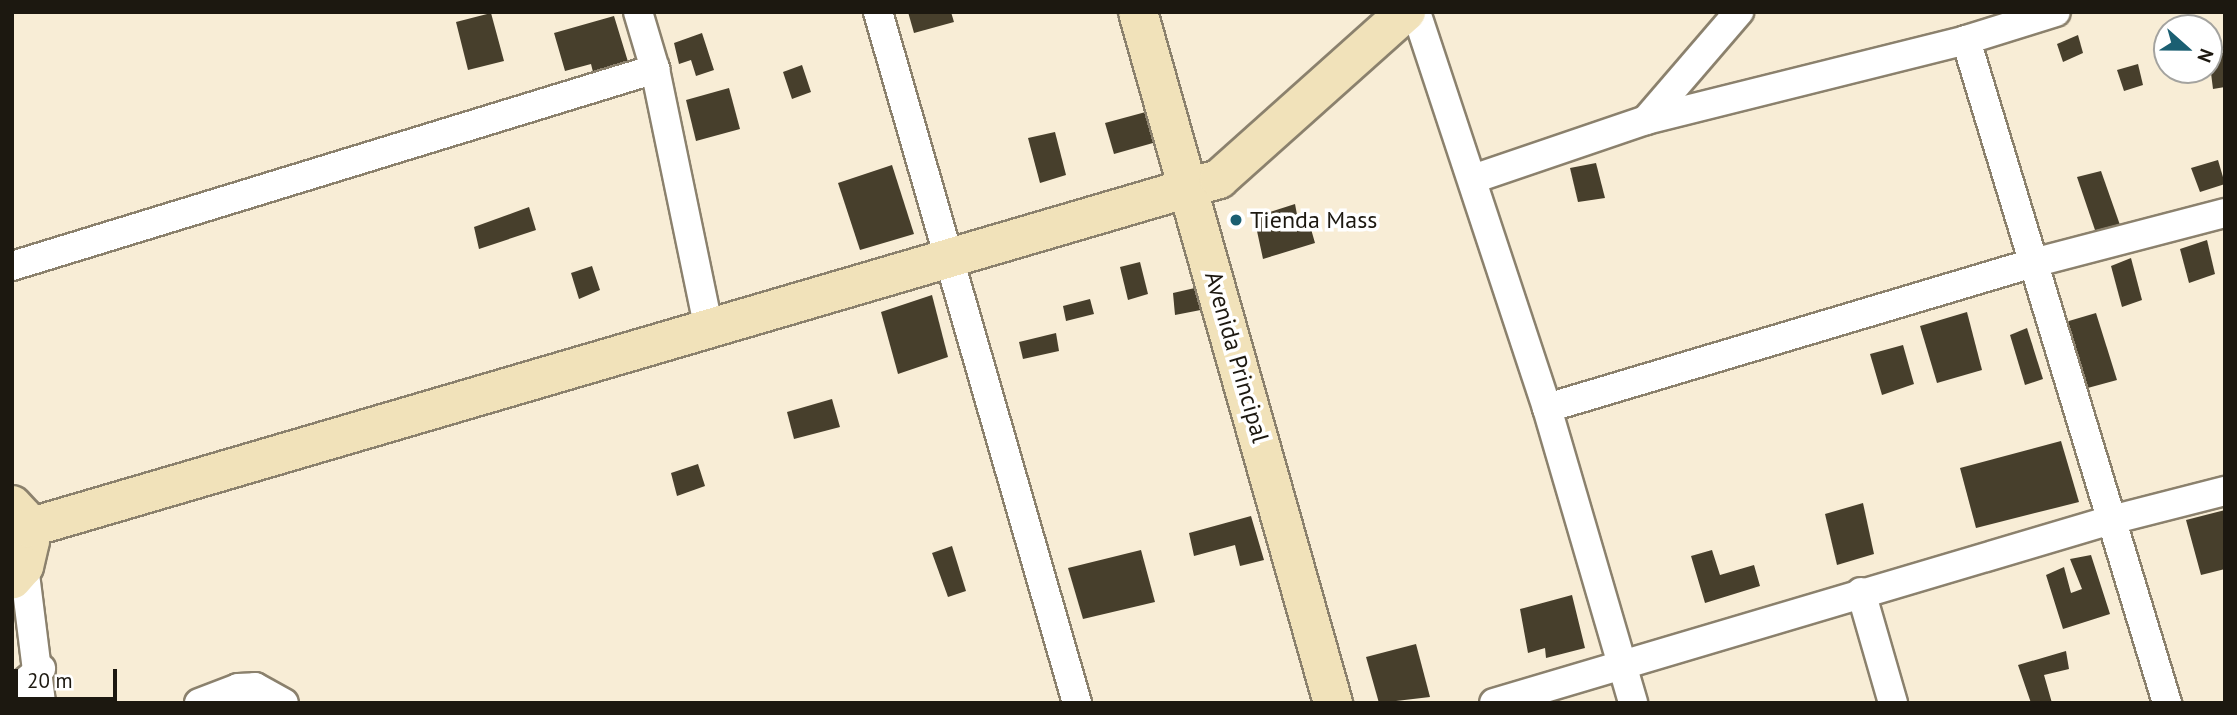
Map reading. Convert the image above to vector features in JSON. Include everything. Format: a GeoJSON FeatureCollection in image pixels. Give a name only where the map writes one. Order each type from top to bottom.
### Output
{"type":"FeatureCollection","features":[{"type":"Feature","properties":{"kind":"street"},"geometry":{"type":"LineString","coordinates":[[638,12],[655,69],[709,329]]}},
{"type":"Feature","properties":{"kind":"street"},"geometry":{"type":"LineString","coordinates":[[878,12],[1077,703]]}},
{"type":"Feature","properties":{"kind":"street","name":"Avenida Principal"},"geometry":{"type":"LineString","coordinates":[[1138,12],[1190,188],[1333,703]]}},
{"type":"Feature","properties":{"kind":"street"},"geometry":{"type":"LineString","coordinates":[[41,703],[41,669],[18,573],[20,517],[709,329],[950,261],[1219,179],[1406,12]]}},
{"type":"Feature","properties":{"kind":"street"},"geometry":{"type":"LineString","coordinates":[[1416,12],[1548,408],[1633,703]]}},
{"type":"Feature","properties":{"kind":"street"},"geometry":{"type":"LineString","coordinates":[[1646,120],[1739,12]]}},
{"type":"Feature","properties":{"kind":"street"},"geometry":{"type":"LineString","coordinates":[[1473,179],[1646,120],[1966,40],[2056,12]]}},
{"type":"Feature","properties":{"kind":"street"},"geometry":{"type":"LineString","coordinates":[[1966,40],[2167,703]]}},
{"type":"Feature","properties":{"kind":"street"},"geometry":{"type":"LineString","coordinates":[[12,266],[655,69]]}},
{"type":"Feature","properties":{"kind":"street"},"geometry":{"type":"LineString","coordinates":[[1548,408],[2033,263],[2225,213]]}},
{"type":"Feature","properties":{"kind":"street"},"geometry":{"type":"LineString","coordinates":[[1494,703],[1621,662],[1861,592],[2111,520],[2225,491]]}},
{"type":"Feature","properties":{"kind":"street"},"geometry":{"type":"LineString","coordinates":[[1861,592],[1893,703]]}},
{"type":"Feature","properties":{"kind":"street"},"geometry":{"type":"LineString","coordinates":[[12,693],[41,669]]}},
{"type":"Feature","properties":{"kind":"street"},"geometry":{"type":"LineString","coordinates":[[200,703],[238,688],[255,687],[284,703]]}},
{"type":"Feature","properties":{"kind":"building"},"geometry":{"type":"Polygon","coordinates":[[[908,12],[951,12],[954,22],[914,33],[908,12]]]}},
{"type":"Feature","properties":{"kind":"building"},"geometry":{"type":"Polygon","coordinates":[[[491,13],[504,61],[468,70],[456,22],[491,13]]]}},
{"type":"Feature","properties":{"kind":"building"},"geometry":{"type":"Polygon","coordinates":[[[614,16],[629,65],[594,76],[591,64],[565,71],[554,33],[614,16]]]}},
{"type":"Feature","properties":{"kind":"building"},"geometry":{"type":"Polygon","coordinates":[[[702,33],[714,70],[696,76],[691,60],[679,64],[674,43],[702,33]]]}},
{"type":"Feature","properties":{"kind":"building"},"geometry":{"type":"Polygon","coordinates":[[[2078,35],[2083,53],[2063,62],[2057,44],[2078,35]]]}},
{"type":"Feature","properties":{"kind":"building"},"geometry":{"type":"Polygon","coordinates":[[[2223,53],[2225,87],[2213,89],[2212,84],[2223,84],[2223,53]]]}},
{"type":"Feature","properties":{"kind":"building"},"geometry":{"type":"Polygon","coordinates":[[[2138,64],[2143,85],[2124,91],[2117,70],[2138,64]]]}},
{"type":"Feature","properties":{"kind":"building"},"geometry":{"type":"Polygon","coordinates":[[[802,65],[811,92],[792,99],[783,72],[802,65]]]}},
{"type":"Feature","properties":{"kind":"building"},"geometry":{"type":"Polygon","coordinates":[[[729,88],[740,129],[696,141],[686,100],[729,88]]]}},
{"type":"Feature","properties":{"kind":"building"},"geometry":{"type":"Polygon","coordinates":[[[1153,110],[1160,141],[1114,154],[1105,123],[1153,110]]]}},
{"type":"Feature","properties":{"kind":"building"},"geometry":{"type":"Polygon","coordinates":[[[1055,132],[1066,175],[1040,183],[1028,138],[1055,132]]]}},
{"type":"Feature","properties":{"kind":"building"},"geometry":{"type":"Polygon","coordinates":[[[2218,160],[2225,184],[2200,192],[2191,168],[2218,160]]]}},
{"type":"Feature","properties":{"kind":"building"},"geometry":{"type":"Polygon","coordinates":[[[1596,163],[1605,198],[1578,202],[1570,168],[1596,163]]]}},
{"type":"Feature","properties":{"kind":"building"},"geometry":{"type":"Polygon","coordinates":[[[892,165],[914,234],[860,250],[838,183],[892,165]]]}},
{"type":"Feature","properties":{"kind":"building"},"geometry":{"type":"Polygon","coordinates":[[[2101,171],[2120,225],[2096,233],[2077,177],[2101,171]]]}},
{"type":"Feature","properties":{"kind":"building"},"geometry":{"type":"Polygon","coordinates":[[[1295,204],[1299,225],[1309,222],[1315,243],[1263,259],[1254,217],[1295,204]]]}},
{"type":"Feature","properties":{"kind":"building"},"geometry":{"type":"Polygon","coordinates":[[[529,207],[536,230],[479,249],[474,227],[529,207]]]}},
{"type":"Feature","properties":{"kind":"building"},"geometry":{"type":"Polygon","coordinates":[[[2207,240],[2215,274],[2189,283],[2180,249],[2207,240]]]}},
{"type":"Feature","properties":{"kind":"building"},"geometry":{"type":"Polygon","coordinates":[[[2131,258],[2142,300],[2122,307],[2111,266],[2131,258]]]}},
{"type":"Feature","properties":{"kind":"building"},"geometry":{"type":"Polygon","coordinates":[[[1140,262],[1148,294],[1128,300],[1120,267],[1140,262]]]}},
{"type":"Feature","properties":{"kind":"building"},"geometry":{"type":"Polygon","coordinates":[[[592,266],[600,290],[579,299],[571,273],[592,266]]]}},
{"type":"Feature","properties":{"kind":"building"},"geometry":{"type":"Polygon","coordinates":[[[1208,285],[1211,308],[1175,315],[1173,293],[1208,285]]]}},
{"type":"Feature","properties":{"kind":"building"},"geometry":{"type":"Polygon","coordinates":[[[932,295],[948,357],[898,374],[881,312],[932,295]]]}},
{"type":"Feature","properties":{"kind":"building"},"geometry":{"type":"Polygon","coordinates":[[[1090,299],[1094,314],[1066,321],[1063,306],[1090,299]]]}},
{"type":"Feature","properties":{"kind":"building"},"geometry":{"type":"Polygon","coordinates":[[[1967,312],[1982,370],[1937,383],[1920,326],[1967,312]]]}},
{"type":"Feature","properties":{"kind":"building"},"geometry":{"type":"Polygon","coordinates":[[[2096,313],[2117,380],[2084,389],[2062,323],[2096,313]]]}},
{"type":"Feature","properties":{"kind":"building"},"geometry":{"type":"Polygon","coordinates":[[[2027,328],[2043,379],[2025,385],[2010,335],[2027,328]]]}},
{"type":"Feature","properties":{"kind":"building"},"geometry":{"type":"Polygon","coordinates":[[[1056,333],[1059,351],[1023,359],[1019,342],[1056,333]]]}},
{"type":"Feature","properties":{"kind":"building"},"geometry":{"type":"Polygon","coordinates":[[[1903,345],[1914,384],[1882,395],[1870,354],[1903,345]]]}},
{"type":"Feature","properties":{"kind":"building"},"geometry":{"type":"Polygon","coordinates":[[[832,399],[840,427],[794,439],[787,412],[832,399]]]}},
{"type":"Feature","properties":{"kind":"building"},"geometry":{"type":"Polygon","coordinates":[[[2061,441],[2079,502],[1976,528],[1960,468],[2061,441]]]}},
{"type":"Feature","properties":{"kind":"building"},"geometry":{"type":"Polygon","coordinates":[[[698,464],[705,486],[677,496],[671,473],[698,464]]]}},
{"type":"Feature","properties":{"kind":"building"},"geometry":{"type":"Polygon","coordinates":[[[1863,503],[1874,554],[1837,565],[1825,514],[1863,503]]]}},
{"type":"Feature","properties":{"kind":"building"},"geometry":{"type":"Polygon","coordinates":[[[2225,510],[2225,569],[2201,575],[2186,520],[2225,510]]]}},
{"type":"Feature","properties":{"kind":"building"},"geometry":{"type":"Polygon","coordinates":[[[1251,516],[1264,560],[1240,566],[1235,545],[1194,556],[1189,533],[1251,516]]]}},
{"type":"Feature","properties":{"kind":"building"},"geometry":{"type":"Polygon","coordinates":[[[952,546],[966,591],[948,597],[932,553],[952,546]]]}},
{"type":"Feature","properties":{"kind":"building"},"geometry":{"type":"Polygon","coordinates":[[[1141,550],[1155,602],[1083,619],[1068,568],[1141,550]]]}},
{"type":"Feature","properties":{"kind":"building"},"geometry":{"type":"Polygon","coordinates":[[[1712,550],[1720,575],[1754,565],[1760,586],[1705,603],[1691,556],[1712,550]]]}},
{"type":"Feature","properties":{"kind":"building"},"geometry":{"type":"Polygon","coordinates":[[[2091,555],[2110,614],[2063,629],[2046,575],[2064,567],[2071,593],[2082,589],[2070,559],[2091,555]]]}},
{"type":"Feature","properties":{"kind":"building"},"geometry":{"type":"Polygon","coordinates":[[[1572,595],[1585,648],[1546,658],[1545,648],[1528,653],[1520,609],[1572,595]]]}},
{"type":"Feature","properties":{"kind":"building"},"geometry":{"type":"Polygon","coordinates":[[[1416,644],[1430,697],[1379,703],[1366,657],[1416,644]]]}},
{"type":"Feature","properties":{"kind":"building"},"geometry":{"type":"Polygon","coordinates":[[[2066,651],[2069,669],[2044,675],[2052,703],[2031,703],[2018,665],[2066,651]]]}},
{"type":"Feature","properties":{"kind":"place","name":"Tienda Mass"},"geometry":{"type":"Point","coordinates":[1236,220]}}]}
